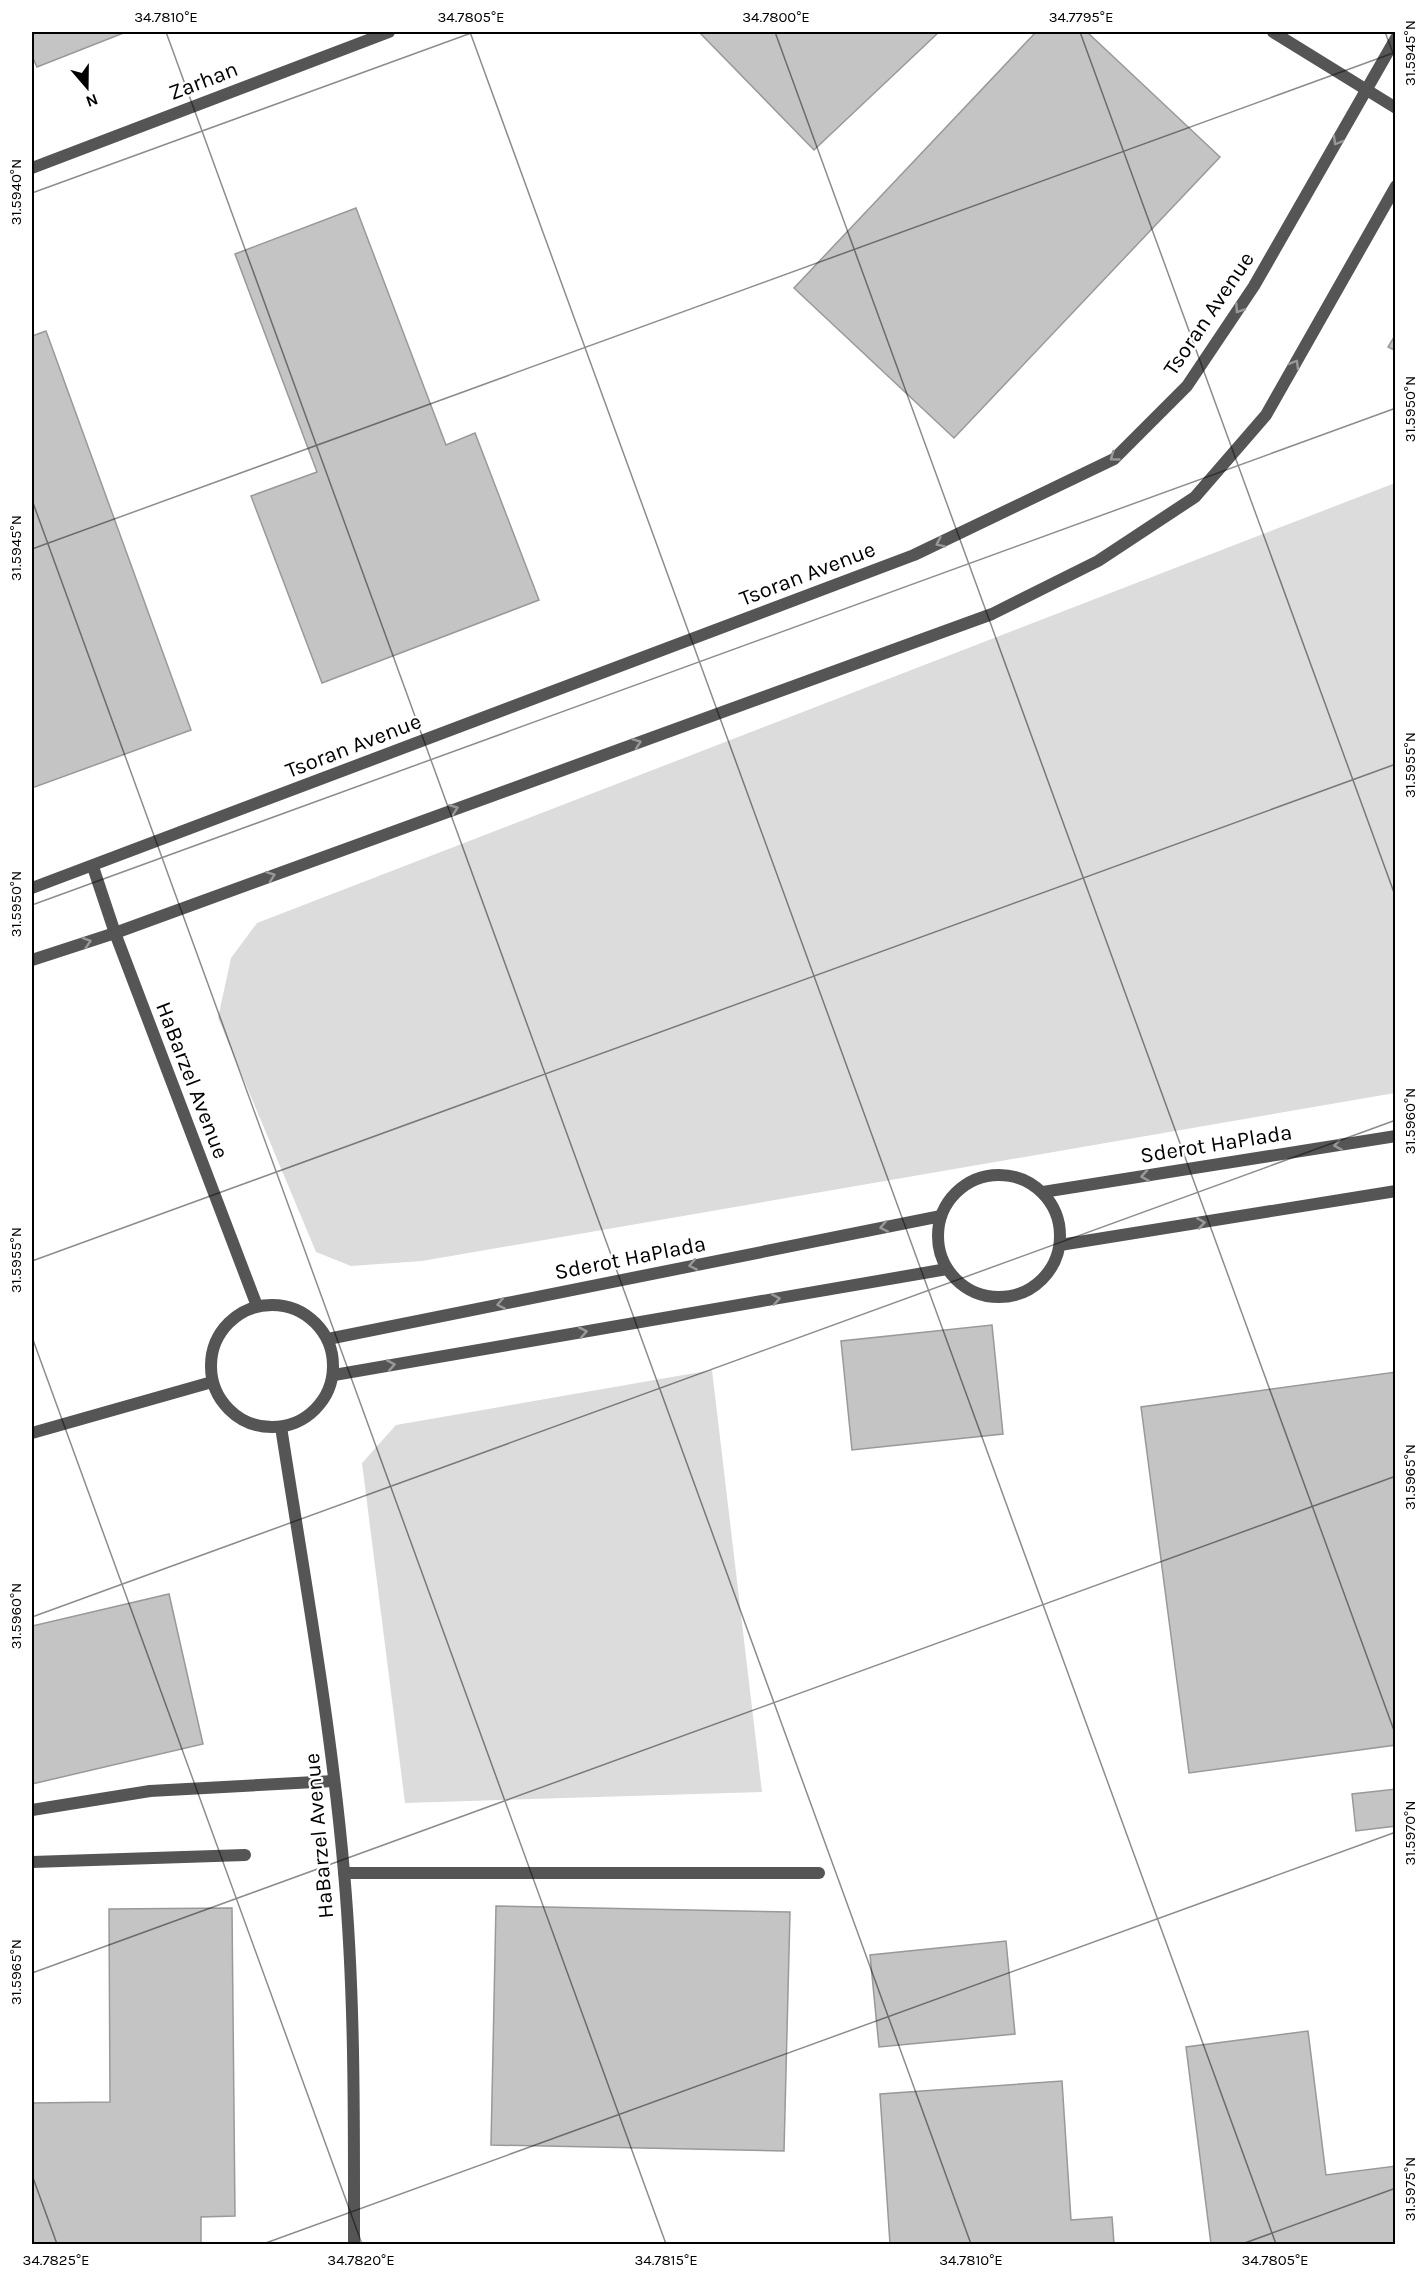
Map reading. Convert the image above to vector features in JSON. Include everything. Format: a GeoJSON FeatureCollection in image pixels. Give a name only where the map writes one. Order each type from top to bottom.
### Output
{"type":"FeatureCollection","features":[{"type":"Feature","properties":{"kind":"street","name":"Zarhan"},"geometry":{"type":"LineString","coordinates":[[32,168],[389,32]]}},
{"type":"Feature","properties":{"kind":"street"},"geometry":{"type":"LineString","coordinates":[[1273,32],[1395,108]]}},
{"type":"Feature","properties":{"kind":"street","name":"Tsoran Avenue"},"geometry":{"type":"LineString","coordinates":[[32,888],[93,867],[914,555],[1114,459],[1187,387],[1254,286],[1395,38]]}},
{"type":"Feature","properties":{"kind":"street"},"geometry":{"type":"LineString","coordinates":[[32,960],[115,933],[992,614],[1098,561],[1195,497],[1266,415],[1395,186]]}},
{"type":"Feature","properties":{"kind":"street","name":"HaBarzel Avenue"},"geometry":{"type":"LineString","coordinates":[[93,867],[115,933],[257,1306]]}},
{"type":"Feature","properties":{"kind":"street","name":"Sderot HaPlada"},"geometry":{"type":"LineString","coordinates":[[1043,1192],[1395,1136]]}},
{"type":"Feature","properties":{"kind":"street"},"geometry":{"type":"LineString","coordinates":[[1006,1174],[1026,1180],[1043,1192],[1055,1209],[1060,1226],[1060,1245],[1055,1263],[1044,1278],[1030,1290],[1012,1296],[993,1297],[975,1293],[959,1283],[947,1269],[940,1252],[937,1234],[941,1216],[951,1197],[966,1184],[983,1176],[1006,1174]]}},
{"type":"Feature","properties":{"kind":"street"},"geometry":{"type":"LineString","coordinates":[[1060,1245],[1395,1191]]}},
{"type":"Feature","properties":{"kind":"street","name":"Sderot HaPlada"},"geometry":{"type":"LineString","coordinates":[[328,1339],[941,1216]]}},
{"type":"Feature","properties":{"kind":"street"},"geometry":{"type":"LineString","coordinates":[[334,1375],[947,1269]]}},
{"type":"Feature","properties":{"kind":"street"},"geometry":{"type":"LineString","coordinates":[[278,1305],[298,1310],[315,1322],[328,1339],[333,1357],[334,1375],[327,1394],[316,1410],[300,1422],[281,1427],[263,1427],[246,1422],[231,1412],[220,1399],[212,1382],[210,1363],[214,1344],[224,1327],[239,1314],[257,1306],[278,1305]]}},
{"type":"Feature","properties":{"kind":"street"},"geometry":{"type":"LineString","coordinates":[[32,1433],[212,1382]]}},
{"type":"Feature","properties":{"kind":"street","name":"HaBarzel Avenue"},"geometry":{"type":"LineString","coordinates":[[281,1427],[327,1718],[344,1873],[352,2004],[354,2244]]}},
{"type":"Feature","properties":{"kind":"street"},"geometry":{"type":"LineString","coordinates":[[32,1810],[150,1791],[334,1781]]}},
{"type":"Feature","properties":{"kind":"street"},"geometry":{"type":"LineString","coordinates":[[32,1862],[245,1855]]}},
{"type":"Feature","properties":{"kind":"street"},"geometry":{"type":"LineString","coordinates":[[344,1873],[819,1874]]}},
{"type":"Feature","properties":{"kind":"shaded area"},"geometry":{"type":"Polygon","coordinates":[[[1395,483],[1395,1093],[422,1261],[351,1266],[316,1252],[218,1018],[231,958],[257,923],[1395,483]]]}},
{"type":"Feature","properties":{"kind":"shaded area"},"geometry":{"type":"Polygon","coordinates":[[[712,1370],[762,1792],[405,1803],[362,1463],[396,1425],[712,1370]]]}},
{"type":"Feature","properties":{"kind":"building"},"geometry":{"type":"Polygon","coordinates":[[[32,32],[126,32],[37,67],[32,56],[32,32]]]}},
{"type":"Feature","properties":{"kind":"building"},"geometry":{"type":"Polygon","coordinates":[[[699,32],[939,32],[814,150],[699,32]]]}},
{"type":"Feature","properties":{"kind":"building"},"geometry":{"type":"Polygon","coordinates":[[[1036,32],[1087,32],[1220,157],[954,438],[794,288],[1036,32]]]}},
{"type":"Feature","properties":{"kind":"building"},"geometry":{"type":"Polygon","coordinates":[[[356,208],[446,445],[475,433],[539,600],[322,683],[251,496],[317,472],[235,254],[356,208]]]}},
{"type":"Feature","properties":{"kind":"building"},"geometry":{"type":"Polygon","coordinates":[[[46,331],[191,730],[32,788],[32,336],[46,331]]]}},
{"type":"Feature","properties":{"kind":"building"},"geometry":{"type":"Polygon","coordinates":[[[1396,334],[1396,351],[1388,347],[1396,334]]]}},
{"type":"Feature","properties":{"kind":"building"},"geometry":{"type":"Polygon","coordinates":[[[992,1325],[1003,1434],[852,1450],[841,1341],[992,1325]]]}},
{"type":"Feature","properties":{"kind":"building"},"geometry":{"type":"Polygon","coordinates":[[[1396,1372],[1396,1745],[1189,1773],[1141,1407],[1396,1372]]]}},
{"type":"Feature","properties":{"kind":"building"},"geometry":{"type":"Polygon","coordinates":[[[169,1594],[203,1744],[32,1784],[32,1626],[169,1594]]]}},
{"type":"Feature","properties":{"kind":"building"},"geometry":{"type":"Polygon","coordinates":[[[1396,1789],[1396,1826],[1356,1831],[1352,1794],[1396,1789]]]}},
{"type":"Feature","properties":{"kind":"building"},"geometry":{"type":"Polygon","coordinates":[[[496,1906],[790,1912],[784,2151],[491,2145],[496,1906]]]}},
{"type":"Feature","properties":{"kind":"building"},"geometry":{"type":"Polygon","coordinates":[[[232,1908],[235,2216],[201,2217],[201,2244],[32,2244],[32,2103],[110,2102],[109,1909],[232,1908]]]}},
{"type":"Feature","properties":{"kind":"building"},"geometry":{"type":"Polygon","coordinates":[[[1006,1941],[1015,2034],[879,2047],[870,1955],[1006,1941]]]}},
{"type":"Feature","properties":{"kind":"building"},"geometry":{"type":"Polygon","coordinates":[[[1308,2031],[1326,2175],[1396,2166],[1396,2244],[1211,2244],[1186,2047],[1308,2031]]]}},
{"type":"Feature","properties":{"kind":"building"},"geometry":{"type":"Polygon","coordinates":[[[1062,2081],[1071,2220],[1112,2217],[1114,2244],[890,2244],[880,2094],[1062,2081]]]}}]}
